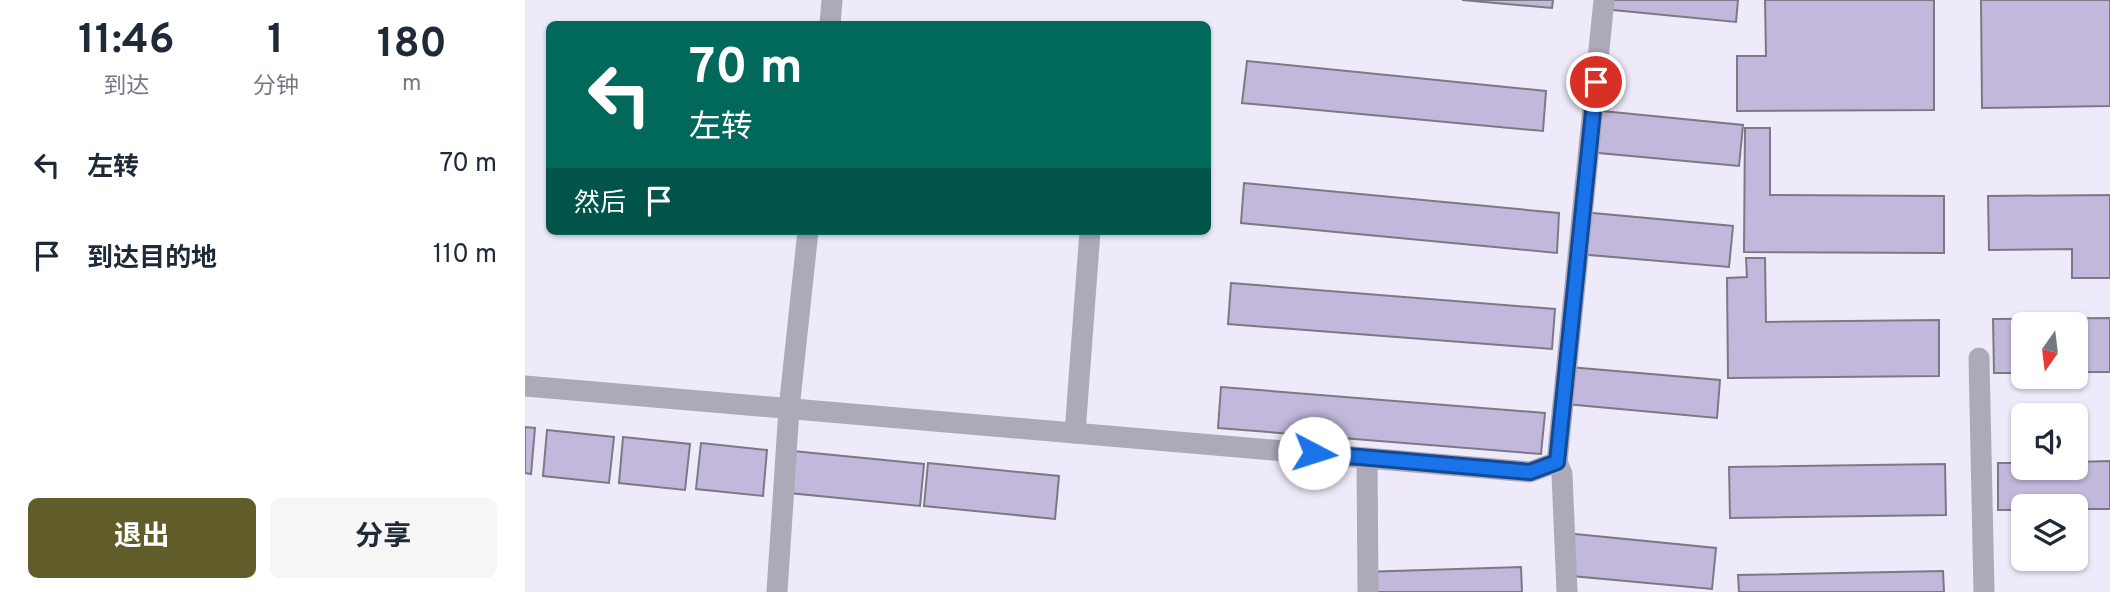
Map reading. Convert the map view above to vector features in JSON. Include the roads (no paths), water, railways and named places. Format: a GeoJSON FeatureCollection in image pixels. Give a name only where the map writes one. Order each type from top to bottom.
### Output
{"type":"FeatureCollection","features":[{"type":"Feature","properties":{"kind":"street"},"geometry":{"type":"LineString","coordinates":[[830,21],[832,0]]}},
{"type":"Feature","properties":{"kind":"street"},"geometry":{"type":"LineString","coordinates":[[1567,592],[1562,474],[1557,462],[1604,0]]}},
{"type":"Feature","properties":{"kind":"street"},"geometry":{"type":"LineString","coordinates":[[777,592],[789,409],[808,235]]}},
{"type":"Feature","properties":{"kind":"street"},"geometry":{"type":"LineString","coordinates":[[1075,433],[1090,235]]}},
{"type":"Feature","properties":{"kind":"street"},"geometry":{"type":"LineString","coordinates":[[1979,358],[1984,592]]}},
{"type":"Feature","properties":{"kind":"street"},"geometry":{"type":"LineString","coordinates":[[525,386],[1530,472],[1557,462]]}},
{"type":"Feature","properties":{"kind":"street"},"geometry":{"type":"LineString","coordinates":[[1367,458],[1368,592]]}}]}
